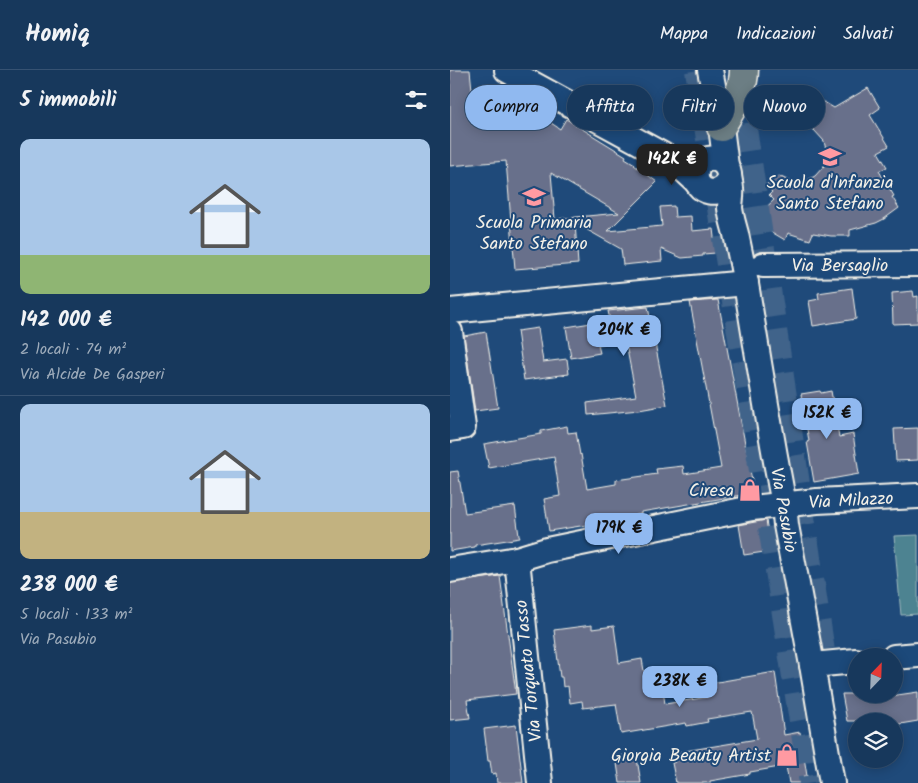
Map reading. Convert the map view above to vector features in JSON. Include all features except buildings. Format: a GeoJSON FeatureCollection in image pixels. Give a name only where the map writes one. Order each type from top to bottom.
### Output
{"type":"FeatureCollection","features":[{"type":"Feature","properties":{"kind":"highway"},"geometry":{"type":"LineString","coordinates":[[715,163],[741,92],[744,70]]}},
{"type":"Feature","properties":{"kind":"street","name":"Via Pasubio"},"geometry":{"type":"LineString","coordinates":[[508,70],[674,161],[715,163],[752,270],[786,525],[832,783]]}},
{"type":"Feature","properties":{"kind":"street"},"geometry":{"type":"LineString","coordinates":[[710,70],[715,163]]}},
{"type":"Feature","properties":{"kind":"street","name":"Via Bersaglio"},"geometry":{"type":"LineString","coordinates":[[450,311],[752,270],[918,264]]}},
{"type":"Feature","properties":{"kind":"street"},"geometry":{"type":"LineString","coordinates":[[450,332],[463,427],[450,429]]}},
{"type":"Feature","properties":{"kind":"street","name":"Via Milazzo"},"geometry":{"type":"LineString","coordinates":[[450,570],[517,558],[547,550],[752,508],[784,504],[918,496]]}},
{"type":"Feature","properties":{"kind":"street","name":"Via Torquato Tasso"},"geometry":{"type":"LineString","coordinates":[[517,558],[540,783]]}},
{"type":"Feature","properties":{"kind":"street"},"geometry":{"type":"LineString","coordinates":[[903,656],[918,655]]}},
{"type":"Feature","properties":{"kind":"street"},"geometry":{"type":"LineString","coordinates":[[812,665],[848,662]]}},
{"type":"Feature","properties":{"kind":"green space"},"geometry":{"type":"Polygon","coordinates":[[[918,535],[918,614],[901,615],[894,536],[918,535]]]}},
{"type":"Feature","properties":{"kind":"tunnel"},"geometry":{"type":"LineString","coordinates":[[699,70],[813,783]]}},
{"type":"Feature","properties":{"kind":"tunnel"},"geometry":{"type":"LineString","coordinates":[[736,82],[823,665]]}},
{"type":"Feature","properties":{"kind":"place","name":"Scuola d'Infanzia Santo Stefano"},"geometry":{"type":"Point","coordinates":[830,157]}},
{"type":"Feature","properties":{"kind":"place","name":"Scuola Primaria Santo Stefano"},"geometry":{"type":"Point","coordinates":[534,197]}},
{"type":"Feature","properties":{"kind":"place","name":"Ciresa"},"geometry":{"type":"Point","coordinates":[750,490]}},
{"type":"Feature","properties":{"kind":"place","name":"Giorgia Beauty Artist"},"geometry":{"type":"Point","coordinates":[787,755]}}]}
